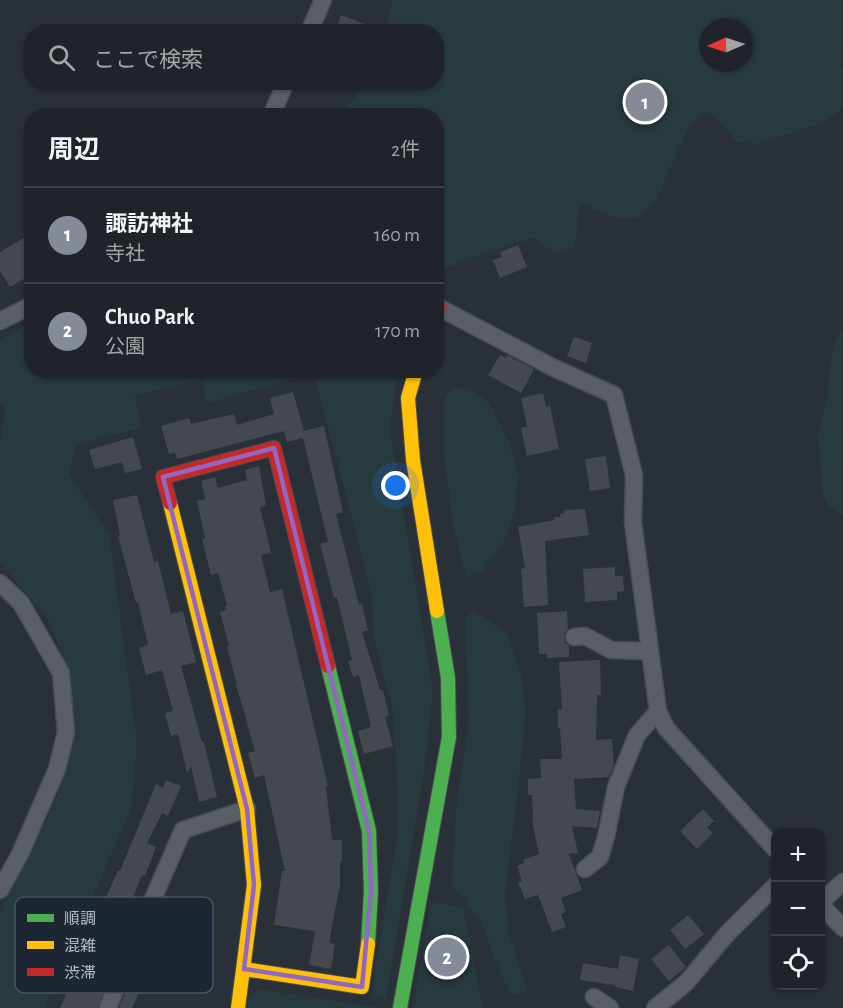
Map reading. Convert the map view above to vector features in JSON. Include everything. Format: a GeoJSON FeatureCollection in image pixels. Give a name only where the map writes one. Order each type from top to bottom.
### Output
{"type":"FeatureCollection","features":[{"type":"Feature","properties":{"kind":"street"},"geometry":{"type":"LineString","coordinates":[[312,24],[323,0]]}},
{"type":"Feature","properties":{"kind":"street"},"geometry":{"type":"LineString","coordinates":[[275,108],[282,90]]}},
{"type":"Feature","properties":{"kind":"street"},"geometry":{"type":"LineString","coordinates":[[0,321],[24,309]]}},
{"type":"Feature","properties":{"kind":"street"},"geometry":{"type":"LineString","coordinates":[[444,312],[554,368],[614,395],[634,475],[633,522],[658,711],[666,728],[771,844]]}},
{"type":"Feature","properties":{"kind":"street"},"geometry":{"type":"LineString","coordinates":[[400,1008],[449,738],[448,678],[413,460],[408,398],[414,378]]}},
{"type":"Feature","properties":{"kind":"street"},"geometry":{"type":"LineString","coordinates":[[238,1008],[254,885],[247,809],[163,477],[274,448],[369,831],[371,891],[368,949],[362,987],[244,969]]}},
{"type":"Feature","properties":{"kind":"street"},"geometry":{"type":"LineString","coordinates":[[0,583],[21,603],[61,673],[66,732],[57,769],[20,854],[0,890]]}},
{"type":"Feature","properties":{"kind":"street"},"geometry":{"type":"LineString","coordinates":[[574,637],[585,636],[611,650],[650,651]]}},
{"type":"Feature","properties":{"kind":"street"},"geometry":{"type":"LineString","coordinates":[[585,869],[600,857],[616,787],[637,735],[658,711]]}},
{"type":"Feature","properties":{"kind":"street"},"geometry":{"type":"LineString","coordinates":[[154,897],[183,830],[247,809]]}},
{"type":"Feature","properties":{"kind":"street"},"geometry":{"type":"LineString","coordinates":[[825,899],[843,882]]}},
{"type":"Feature","properties":{"kind":"street"},"geometry":{"type":"LineString","coordinates":[[655,1008],[686,983],[726,935],[771,890]]}},
{"type":"Feature","properties":{"kind":"street"},"geometry":{"type":"LineString","coordinates":[[825,909],[843,928]]}},
{"type":"Feature","properties":{"kind":"street"},"geometry":{"type":"LineString","coordinates":[[108,1008],[114,993]]}},
{"type":"Feature","properties":{"kind":"street"},"geometry":{"type":"LineString","coordinates":[[594,997],[610,1008]]}},
{"type":"Feature","properties":{"kind":"highlighted area"},"geometry":{"type":"Polygon","coordinates":[[[274,448],[369,831],[371,891],[362,987],[244,969],[254,885],[247,809],[163,477],[274,448]]]}},
{"type":"Feature","properties":{"kind":"green space"},"geometry":{"type":"Polygon","coordinates":[[[393,0],[843,0],[843,48],[841,53],[843,108],[823,123],[756,144],[737,142],[718,120],[706,112],[690,125],[655,202],[637,218],[618,219],[583,205],[578,209],[577,236],[571,249],[556,254],[534,238],[444,269],[444,108],[347,108],[360,90],[444,90],[444,24],[386,24],[393,0]]]}},
{"type":"Feature","properties":{"kind":"green space"},"geometry":{"type":"Polygon","coordinates":[[[24,327],[24,378],[299,378],[207,403],[201,380],[135,396],[142,427],[76,446],[69,474],[109,534],[137,743],[132,806],[92,897],[15,897],[15,993],[51,993],[44,1008],[0,1008],[0,909],[59,792],[76,730],[70,674],[46,616],[0,563],[0,441],[6,406],[0,403],[0,340],[24,327]]]}},
{"type":"Feature","properties":{"kind":"green space"},"geometry":{"type":"Polygon","coordinates":[[[843,328],[843,514],[830,508],[823,496],[818,436],[827,399],[833,345],[843,328]]]}},
{"type":"Feature","properties":{"kind":"green space"},"geometry":{"type":"Polygon","coordinates":[[[315,378],[396,378],[390,430],[433,692],[425,763],[386,1000],[372,998],[398,835],[398,791],[392,706],[374,639],[372,595],[315,378]]]}},
{"type":"Feature","properties":{"kind":"green space"},"geometry":{"type":"Polygon","coordinates":[[[454,387],[471,389],[489,403],[510,445],[518,474],[515,509],[507,536],[481,574],[466,577],[452,520],[445,462],[443,421],[445,396],[454,387]]]}},
{"type":"Feature","properties":{"kind":"green space"},"geometry":{"type":"Polygon","coordinates":[[[473,610],[508,634],[521,675],[526,711],[505,892],[508,930],[527,988],[519,995],[510,992],[499,971],[482,923],[452,885],[456,809],[469,721],[465,620],[473,610]]]}},
{"type":"Feature","properties":{"kind":"green space"},"geometry":{"type":"Polygon","coordinates":[[[431,902],[463,907],[483,1008],[413,1008],[431,902]]]}},
{"type":"Feature","properties":{"kind":"green space"},"geometry":{"type":"Polygon","coordinates":[[[259,989],[382,1008],[246,1008],[248,997],[259,989]]]}},
{"type":"Feature","properties":{"kind":"building"},"geometry":{"type":"Polygon","coordinates":[[[341,15],[365,24],[338,24],[341,15]]]}},
{"type":"Feature","properties":{"kind":"building"},"geometry":{"type":"Polygon","coordinates":[[[663,88],[663,115],[628,118],[626,91],[663,88]]]}},
{"type":"Feature","properties":{"kind":"building"},"geometry":{"type":"Polygon","coordinates":[[[24,238],[24,279],[10,287],[0,271],[0,252],[24,238]]]}},
{"type":"Feature","properties":{"kind":"building"},"geometry":{"type":"Polygon","coordinates":[[[518,245],[527,267],[500,278],[493,260],[502,257],[500,252],[518,245]]]}},
{"type":"Feature","properties":{"kind":"building"},"geometry":{"type":"Polygon","coordinates":[[[574,337],[592,343],[586,363],[567,356],[574,337]]]}},
{"type":"Feature","properties":{"kind":"building"},"geometry":{"type":"Polygon","coordinates":[[[500,355],[506,358],[507,355],[534,369],[521,393],[488,375],[500,355]]]}},
{"type":"Feature","properties":{"kind":"building"},"geometry":{"type":"Polygon","coordinates":[[[293,392],[304,431],[324,426],[343,512],[336,514],[359,605],[362,604],[368,630],[362,632],[380,690],[383,690],[389,716],[385,717],[393,746],[364,754],[358,731],[371,727],[359,675],[353,677],[348,661],[352,660],[337,597],[334,598],[320,544],[328,542],[303,438],[287,442],[284,431],[177,459],[175,452],[169,454],[161,426],[189,418],[191,424],[234,414],[237,425],[274,414],[270,398],[293,392]]]}},
{"type":"Feature","properties":{"kind":"building"},"geometry":{"type":"Polygon","coordinates":[[[543,393],[546,407],[550,406],[559,449],[527,456],[521,428],[527,426],[521,398],[543,393]]]}},
{"type":"Feature","properties":{"kind":"building"},"geometry":{"type":"Polygon","coordinates":[[[133,437],[142,469],[125,473],[122,462],[95,469],[89,450],[133,437]]]}},
{"type":"Feature","properties":{"kind":"building"},"geometry":{"type":"Polygon","coordinates":[[[606,456],[610,488],[590,491],[585,459],[606,456]]]}},
{"type":"Feature","properties":{"kind":"building"},"geometry":{"type":"Polygon","coordinates":[[[259,466],[266,505],[260,507],[271,553],[261,555],[270,592],[282,589],[328,786],[326,787],[332,840],[342,840],[340,889],[329,943],[335,944],[331,969],[309,965],[315,931],[274,925],[282,871],[285,871],[264,775],[255,778],[248,753],[255,751],[236,685],[220,612],[226,610],[225,605],[227,605],[218,573],[211,575],[202,539],[205,538],[197,501],[205,499],[201,481],[215,477],[218,488],[247,480],[245,470],[259,466]]]}},
{"type":"Feature","properties":{"kind":"building"},"geometry":{"type":"Polygon","coordinates":[[[137,495],[154,562],[158,561],[171,614],[183,611],[196,662],[181,666],[202,742],[204,742],[217,797],[199,802],[191,766],[187,773],[178,734],[171,736],[165,713],[173,711],[162,670],[146,675],[139,648],[148,645],[118,536],[120,535],[113,500],[137,495]]]}},
{"type":"Feature","properties":{"kind":"building"},"geometry":{"type":"Polygon","coordinates":[[[585,509],[589,535],[545,541],[548,605],[524,607],[521,569],[525,568],[518,527],[554,520],[554,517],[564,514],[564,510],[585,509]]]}},
{"type":"Feature","properties":{"kind":"building"},"geometry":{"type":"Polygon","coordinates":[[[615,567],[615,576],[623,576],[624,591],[617,592],[617,600],[585,602],[583,569],[615,567]]]}},
{"type":"Feature","properties":{"kind":"building"},"geometry":{"type":"Polygon","coordinates":[[[567,611],[568,629],[564,637],[565,643],[569,646],[569,657],[547,658],[547,654],[539,654],[537,613],[567,611]]]}},
{"type":"Feature","properties":{"kind":"building"},"geometry":{"type":"Polygon","coordinates":[[[600,660],[601,695],[597,695],[596,740],[612,739],[614,765],[609,777],[574,779],[576,809],[600,811],[597,828],[572,826],[578,853],[569,854],[582,890],[561,898],[566,912],[561,914],[566,927],[552,932],[538,895],[525,899],[518,882],[522,881],[517,866],[524,863],[523,860],[539,854],[533,826],[532,795],[528,795],[528,779],[541,778],[540,759],[562,759],[560,728],[558,728],[558,709],[562,709],[559,662],[600,660]]]}},
{"type":"Feature","properties":{"kind":"building"},"geometry":{"type":"Polygon","coordinates":[[[166,780],[181,786],[168,816],[162,813],[147,843],[156,847],[145,876],[142,875],[133,897],[106,897],[118,870],[120,871],[156,784],[163,788],[166,780]]]}},
{"type":"Feature","properties":{"kind":"building"},"geometry":{"type":"Polygon","coordinates":[[[703,809],[714,821],[707,827],[713,833],[697,849],[680,831],[703,809]]]}},
{"type":"Feature","properties":{"kind":"building"},"geometry":{"type":"Polygon","coordinates":[[[688,915],[704,934],[685,949],[670,930],[688,915]]]}},
{"type":"Feature","properties":{"kind":"building"},"geometry":{"type":"Polygon","coordinates":[[[669,945],[686,967],[669,981],[651,959],[669,945]]]}},
{"type":"Feature","properties":{"kind":"building"},"geometry":{"type":"Polygon","coordinates":[[[620,955],[639,959],[633,991],[615,987],[615,985],[580,980],[583,963],[618,969],[620,955]]]}},
{"type":"Feature","properties":{"kind":"building"},"geometry":{"type":"Polygon","coordinates":[[[67,993],[103,993],[98,1008],[60,1008],[67,993]]]}},
{"type":"Feature","properties":{"kind":"building"},"geometry":{"type":"Polygon","coordinates":[[[125,993],[139,993],[132,1008],[119,1008],[125,993]]]}},
{"type":"Feature","properties":{"kind":"traffic: fast"},"geometry":{"type":"LineString","coordinates":[[400,1008],[449,737],[448,678],[437,611]]}},
{"type":"Feature","properties":{"kind":"traffic: fast"},"geometry":{"type":"LineString","coordinates":[[328,666],[369,831],[371,891],[368,944]]}},
{"type":"Feature","properties":{"kind":"traffic: slow"},"geometry":{"type":"LineString","coordinates":[[414,378],[408,398],[413,460],[437,611]]}},
{"type":"Feature","properties":{"kind":"traffic: slow"},"geometry":{"type":"LineString","coordinates":[[170,503],[247,809],[254,885],[238,1008]]}},
{"type":"Feature","properties":{"kind":"traffic: slow"},"geometry":{"type":"LineString","coordinates":[[244,969],[362,987],[368,944]]}},
{"type":"Feature","properties":{"kind":"traffic: jam"},"geometry":{"type":"LineString","coordinates":[[170,503],[163,477],[274,448],[328,666]]}},
{"type":"Feature","properties":{"kind":"place","name":"諏訪神社"},"geometry":{"type":"Point","coordinates":[645,102]}},
{"type":"Feature","properties":{"kind":"place","name":"Chuo Park"},"geometry":{"type":"Point","coordinates":[447,957]}}]}
